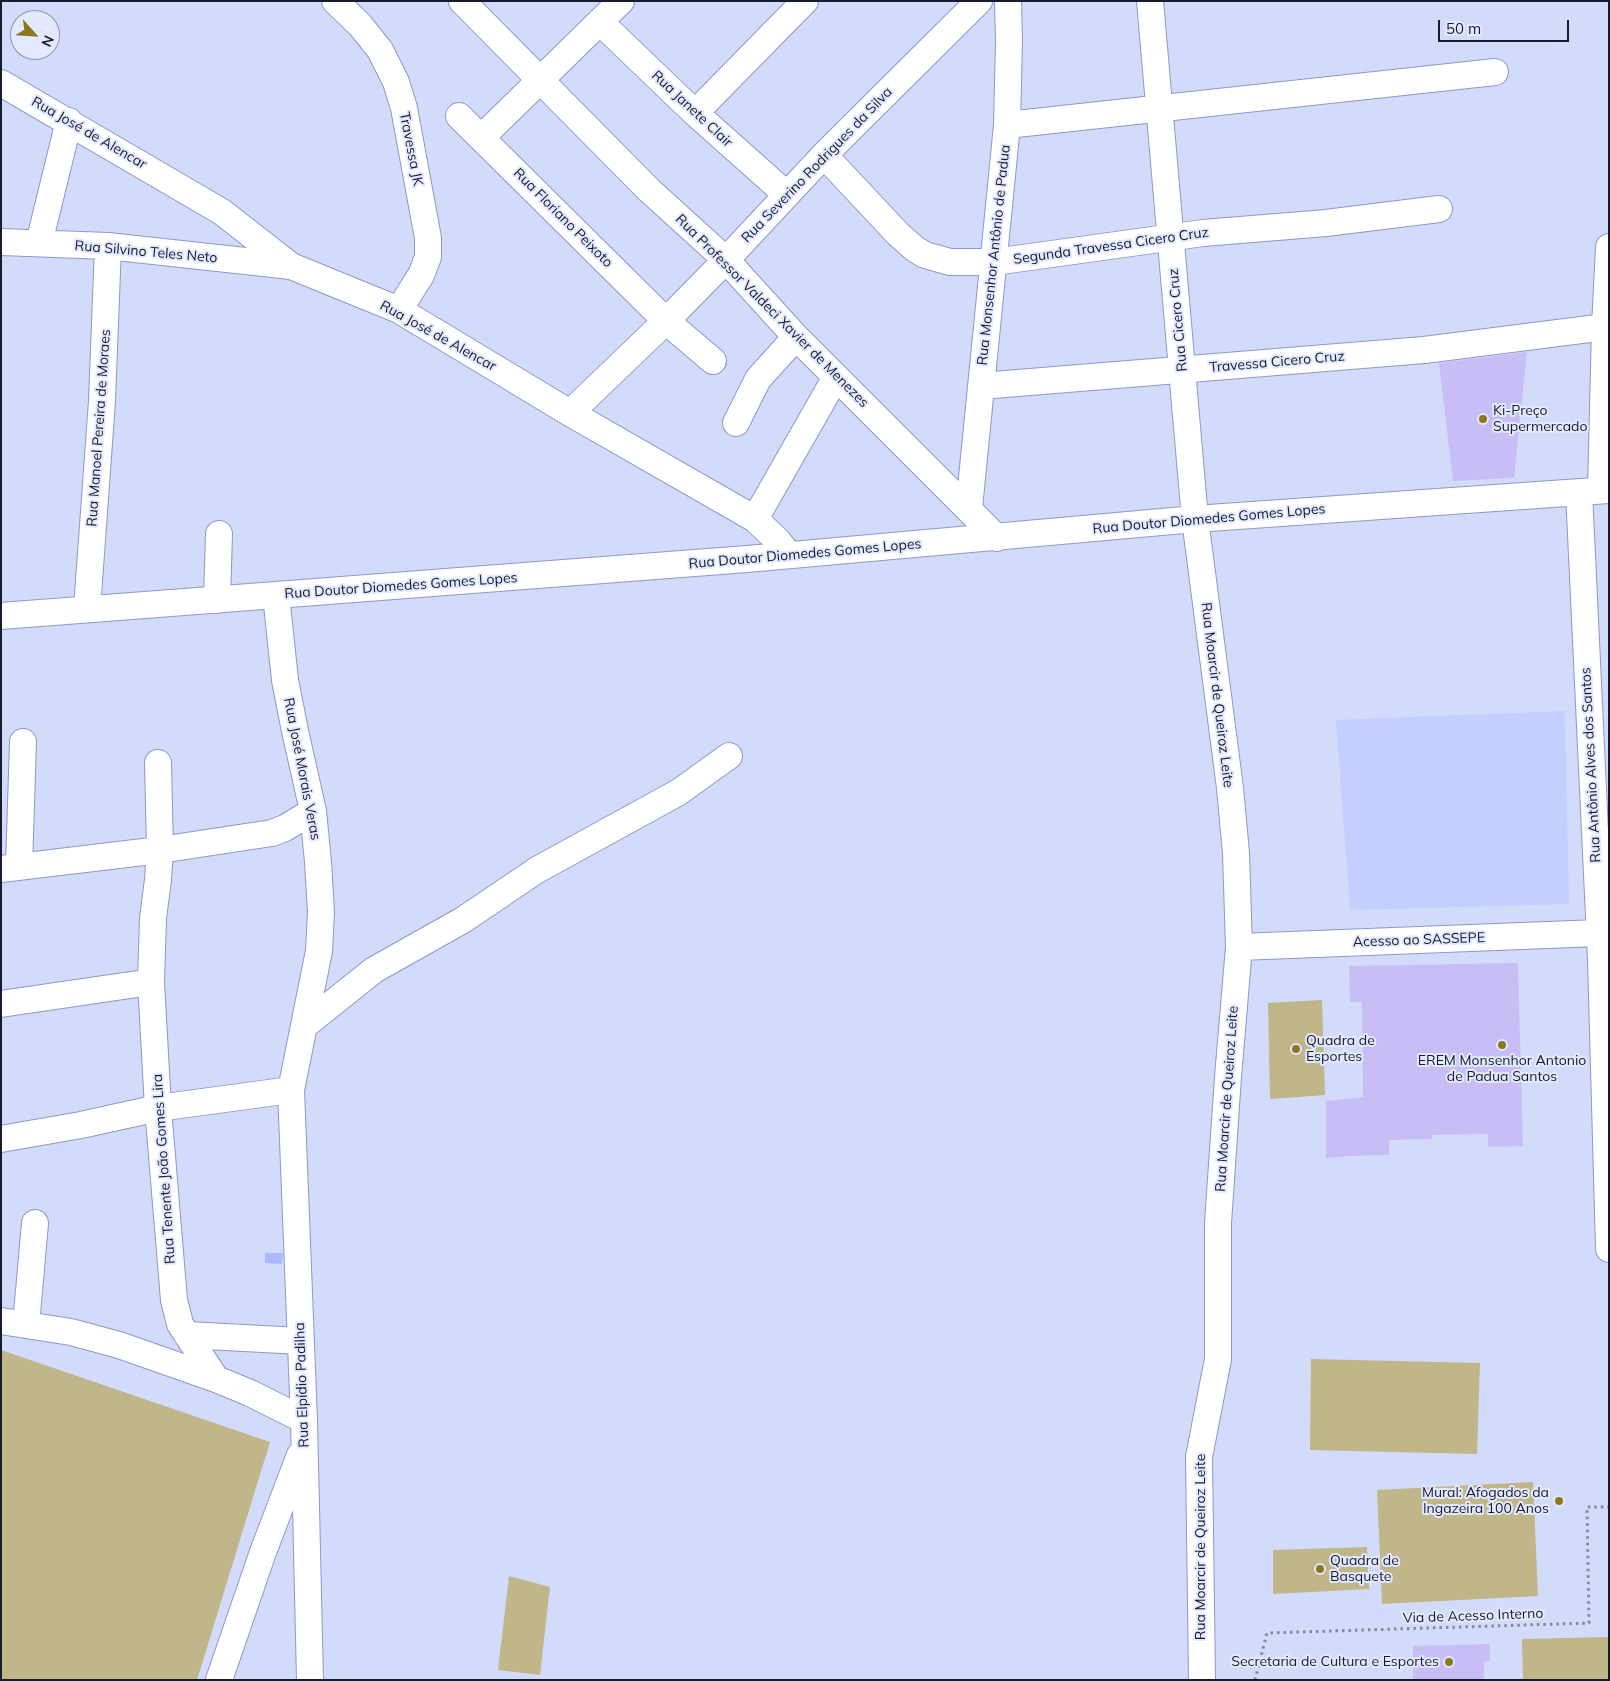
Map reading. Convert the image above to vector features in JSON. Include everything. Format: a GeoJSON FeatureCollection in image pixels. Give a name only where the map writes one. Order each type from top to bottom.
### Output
{"type":"FeatureCollection","features":[{"type":"Feature","properties":{"kind":"street","name":"Travessa JK"},"geometry":{"type":"LineString","coordinates":[[335,1],[360,25],[380,50],[396,82],[404,108],[428,238],[428,257],[399,310]]}},
{"type":"Feature","properties":{"kind":"street","name":"Rua Professor Valdeci Xavier de Menezes"},"geometry":{"type":"LineString","coordinates":[[462,1],[649,190],[726,260],[796,336],[997,538]]}},
{"type":"Feature","properties":{"kind":"street"},"geometry":{"type":"LineString","coordinates":[[482,137],[621,1]]}},
{"type":"Feature","properties":{"kind":"street"},"geometry":{"type":"LineString","coordinates":[[696,113],[805,1]]}},
{"type":"Feature","properties":{"kind":"street","name":"Rua Severino Rodrigues da Silva"},"geometry":{"type":"LineString","coordinates":[[570,413],[666,321],[824,155],[979,1]]}},
{"type":"Feature","properties":{"kind":"street","name":"Rua Monsenhor Antônio de Padua"},"geometry":{"type":"LineString","coordinates":[[969,508],[1007,125],[1008,1]]}},
{"type":"Feature","properties":{"kind":"street","name":"Rua Cicero Cruz"},"geometry":{"type":"LineString","coordinates":[[1150,1],[1195,519]]}},
{"type":"Feature","properties":{"kind":"street","name":"Rua Janete Clair"},"geometry":{"type":"LineString","coordinates":[[600,22],[696,113],[786,194]]}},
{"type":"Feature","properties":{"kind":"street"},"geometry":{"type":"LineString","coordinates":[[1007,125],[1495,72]]}},
{"type":"Feature","properties":{"kind":"street","name":"Rua José de Alencar"},"geometry":{"type":"LineString","coordinates":[[1,82],[222,212],[291,266],[399,310],[570,413],[754,519],[778,541],[789,555]]}},
{"type":"Feature","properties":{"kind":"street","name":"Rua Floriano Peixoto"},"geometry":{"type":"LineString","coordinates":[[459,116],[666,321],[713,361]]}},
{"type":"Feature","properties":{"kind":"street"},"geometry":{"type":"LineString","coordinates":[[39,243],[69,121]]}},
{"type":"Feature","properties":{"kind":"street","name":"Segunda Travessa Cicero Cruz"},"geometry":{"type":"LineString","coordinates":[[824,155],[898,234],[915,249],[925,255],[950,262],[994,262],[1234,230],[1326,223],[1439,209]]}},
{"type":"Feature","properties":{"kind":"street","name":"Rua Silvino Teles Neto"},"geometry":{"type":"LineString","coordinates":[[1,242],[108,246],[291,266]]}},
{"type":"Feature","properties":{"kind":"street","name":"Rua Manoel Pereira de Moraes"},"geometry":{"type":"LineString","coordinates":[[87,609],[102,401],[108,246]]}},
{"type":"Feature","properties":{"kind":"street","name":"Rua Antônio Alves dos Santos"},"geometry":{"type":"LineString","coordinates":[[1609,247],[1596,490],[1602,832],[1599,933],[1605,959],[1609,1249]]}},
{"type":"Feature","properties":{"kind":"street","name":"Travessa Cicero Cruz"},"geometry":{"type":"LineString","coordinates":[[981,386],[1424,350],[1605,327]]}},
{"type":"Feature","properties":{"kind":"street"},"geometry":{"type":"LineString","coordinates":[[736,423],[758,379],[796,336]]}},
{"type":"Feature","properties":{"kind":"street"},"geometry":{"type":"LineString","coordinates":[[754,519],[836,376]]}},
{"type":"Feature","properties":{"kind":"street","name":"Rua Doutor Diomedes Gomes Lopes"},"geometry":{"type":"LineString","coordinates":[[1,616],[789,555],[1195,519],[1596,490]]}},
{"type":"Feature","properties":{"kind":"street","name":"Rua Moarcir de Queiroz Leite"},"geometry":{"type":"LineString","coordinates":[[1195,519],[1230,788],[1236,853],[1239,947],[1218,1223],[1218,1359],[1199,1457],[1202,1680]]}},
{"type":"Feature","properties":{"kind":"street"},"geometry":{"type":"LineString","coordinates":[[217,600],[219,534]]}},
{"type":"Feature","properties":{"kind":"street","name":"Rua José Morais Veras"},"geometry":{"type":"LineString","coordinates":[[276,596],[285,680],[313,811],[321,912],[319,951],[291,1090]]}},
{"type":"Feature","properties":{"kind":"street"},"geometry":{"type":"LineString","coordinates":[[23,742],[10,868],[160,850],[272,833],[285,828],[313,811]]}},
{"type":"Feature","properties":{"kind":"street"},"geometry":{"type":"LineString","coordinates":[[304,1026],[374,970],[462,920],[537,870],[679,792],[730,756]]}},
{"type":"Feature","properties":{"kind":"street","name":"Rua Tenente João Gomes Lira"},"geometry":{"type":"LineString","coordinates":[[158,764],[160,850],[153,918],[151,982],[158,1108],[174,1300],[180,1324],[216,1379]]}},
{"type":"Feature","properties":{"kind":"street","name":"Acesso ao SASSEPE"},"geometry":{"type":"LineString","coordinates":[[1239,947],[1599,933]]}},
{"type":"Feature","properties":{"kind":"street"},"geometry":{"type":"LineString","coordinates":[[1,1004],[151,982]]}},
{"type":"Feature","properties":{"kind":"street"},"geometry":{"type":"LineString","coordinates":[[1,1139],[81,1125],[158,1108],[291,1090]]}},
{"type":"Feature","properties":{"kind":"street","name":"Rua Elpídio Padilha"},"geometry":{"type":"LineString","coordinates":[[291,1090],[304,1433],[310,1680]]}},
{"type":"Feature","properties":{"kind":"street"},"geometry":{"type":"LineString","coordinates":[[35,1224],[14,1323],[71,1332],[119,1345],[216,1379],[250,1393],[304,1433],[219,1680]]}},
{"type":"Feature","properties":{"kind":"street"},"geometry":{"type":"LineString","coordinates":[[187,1334],[301,1341]]}},
{"type":"Feature","properties":{"kind":"path","name":"Via de Acesso Interno"},"geometry":{"type":"LineString","coordinates":[[1255,1680],[1268,1633],[1589,1623],[1587,1507],[1609,1507]]}},
{"type":"Feature","properties":{"kind":"shaded area"},"geometry":{"type":"Polygon","coordinates":[[[1565,711],[1569,904],[1350,910],[1336,720],[1565,711]]]}},
{"type":"Feature","properties":{"kind":"shaded area","name":"Quadra de Esportes"},"geometry":{"type":"Polygon","coordinates":[[[1322,1000],[1325,1095],[1270,1099],[1268,1003],[1322,1000]]]}},
{"type":"Feature","properties":{"kind":"shaded area"},"geometry":{"type":"Polygon","coordinates":[[[265,1253],[283,1253],[282,1264],[265,1263],[265,1253]]]}},
{"type":"Feature","properties":{"kind":"shaded area"},"geometry":{"type":"Polygon","coordinates":[[[1,1350],[270,1442],[197,1680],[1,1680],[1,1350]]]}},
{"type":"Feature","properties":{"kind":"shaded area"},"geometry":{"type":"Polygon","coordinates":[[[1311,1359],[1480,1363],[1477,1454],[1310,1450],[1311,1359]]]}},
{"type":"Feature","properties":{"kind":"shaded area"},"geometry":{"type":"Polygon","coordinates":[[[1533,1482],[1538,1596],[1382,1604],[1377,1490],[1533,1482]]]}},
{"type":"Feature","properties":{"kind":"shaded area","name":"Quadra de Basquete"},"geometry":{"type":"Polygon","coordinates":[[[1367,1547],[1369,1589],[1273,1594],[1273,1550],[1367,1547]]]}},
{"type":"Feature","properties":{"kind":"shaded area"},"geometry":{"type":"Polygon","coordinates":[[[509,1576],[550,1587],[540,1675],[498,1670],[509,1576]]]}},
{"type":"Feature","properties":{"kind":"shaded area"},"geometry":{"type":"Polygon","coordinates":[[[1608,1637],[1608,1680],[1523,1680],[1522,1639],[1608,1637]]]}},
{"type":"Feature","properties":{"kind":"building","name":"Ki-Preço Supermercado"},"geometry":{"type":"Polygon","coordinates":[[[1527,352],[1514,478],[1453,481],[1439,363],[1527,352]]]}},
{"type":"Feature","properties":{"kind":"building","name":"EREM Monsenhor Antonio de Padua Santos"},"geometry":{"type":"Polygon","coordinates":[[[1518,963],[1523,1146],[1488,1147],[1488,1134],[1432,1135],[1432,1139],[1389,1140],[1389,1155],[1326,1158],[1326,1101],[1363,1097],[1362,1002],[1350,1002],[1349,966],[1518,963]]]}},
{"type":"Feature","properties":{"kind":"building","name":"Secretaria de Cultura e Esportes"},"geometry":{"type":"Polygon","coordinates":[[[1490,1644],[1490,1661],[1484,1662],[1484,1680],[1413,1680],[1413,1646],[1490,1644]]]}},
{"type":"Feature","properties":{"kind":"place","name":"Ki-Preço Supermercado"},"geometry":{"type":"Point","coordinates":[1483,419]}},
{"type":"Feature","properties":{"kind":"place","name":"EREM Monsenhor Antonio de Padua Santos"},"geometry":{"type":"Point","coordinates":[1502,1045]}},
{"type":"Feature","properties":{"kind":"place","name":"Quadra de Esportes"},"geometry":{"type":"Point","coordinates":[1296,1049]}},
{"type":"Feature","properties":{"kind":"place","name":"Mural: Afogados da Ingazeira 100 Anos"},"geometry":{"type":"Point","coordinates":[1559,1501]}},
{"type":"Feature","properties":{"kind":"place","name":"Quadra de Basquete"},"geometry":{"type":"Point","coordinates":[1320,1569]}},
{"type":"Feature","properties":{"kind":"place","name":"Secretaria de Cultura e Esportes"},"geometry":{"type":"Point","coordinates":[1449,1662]}}]}
